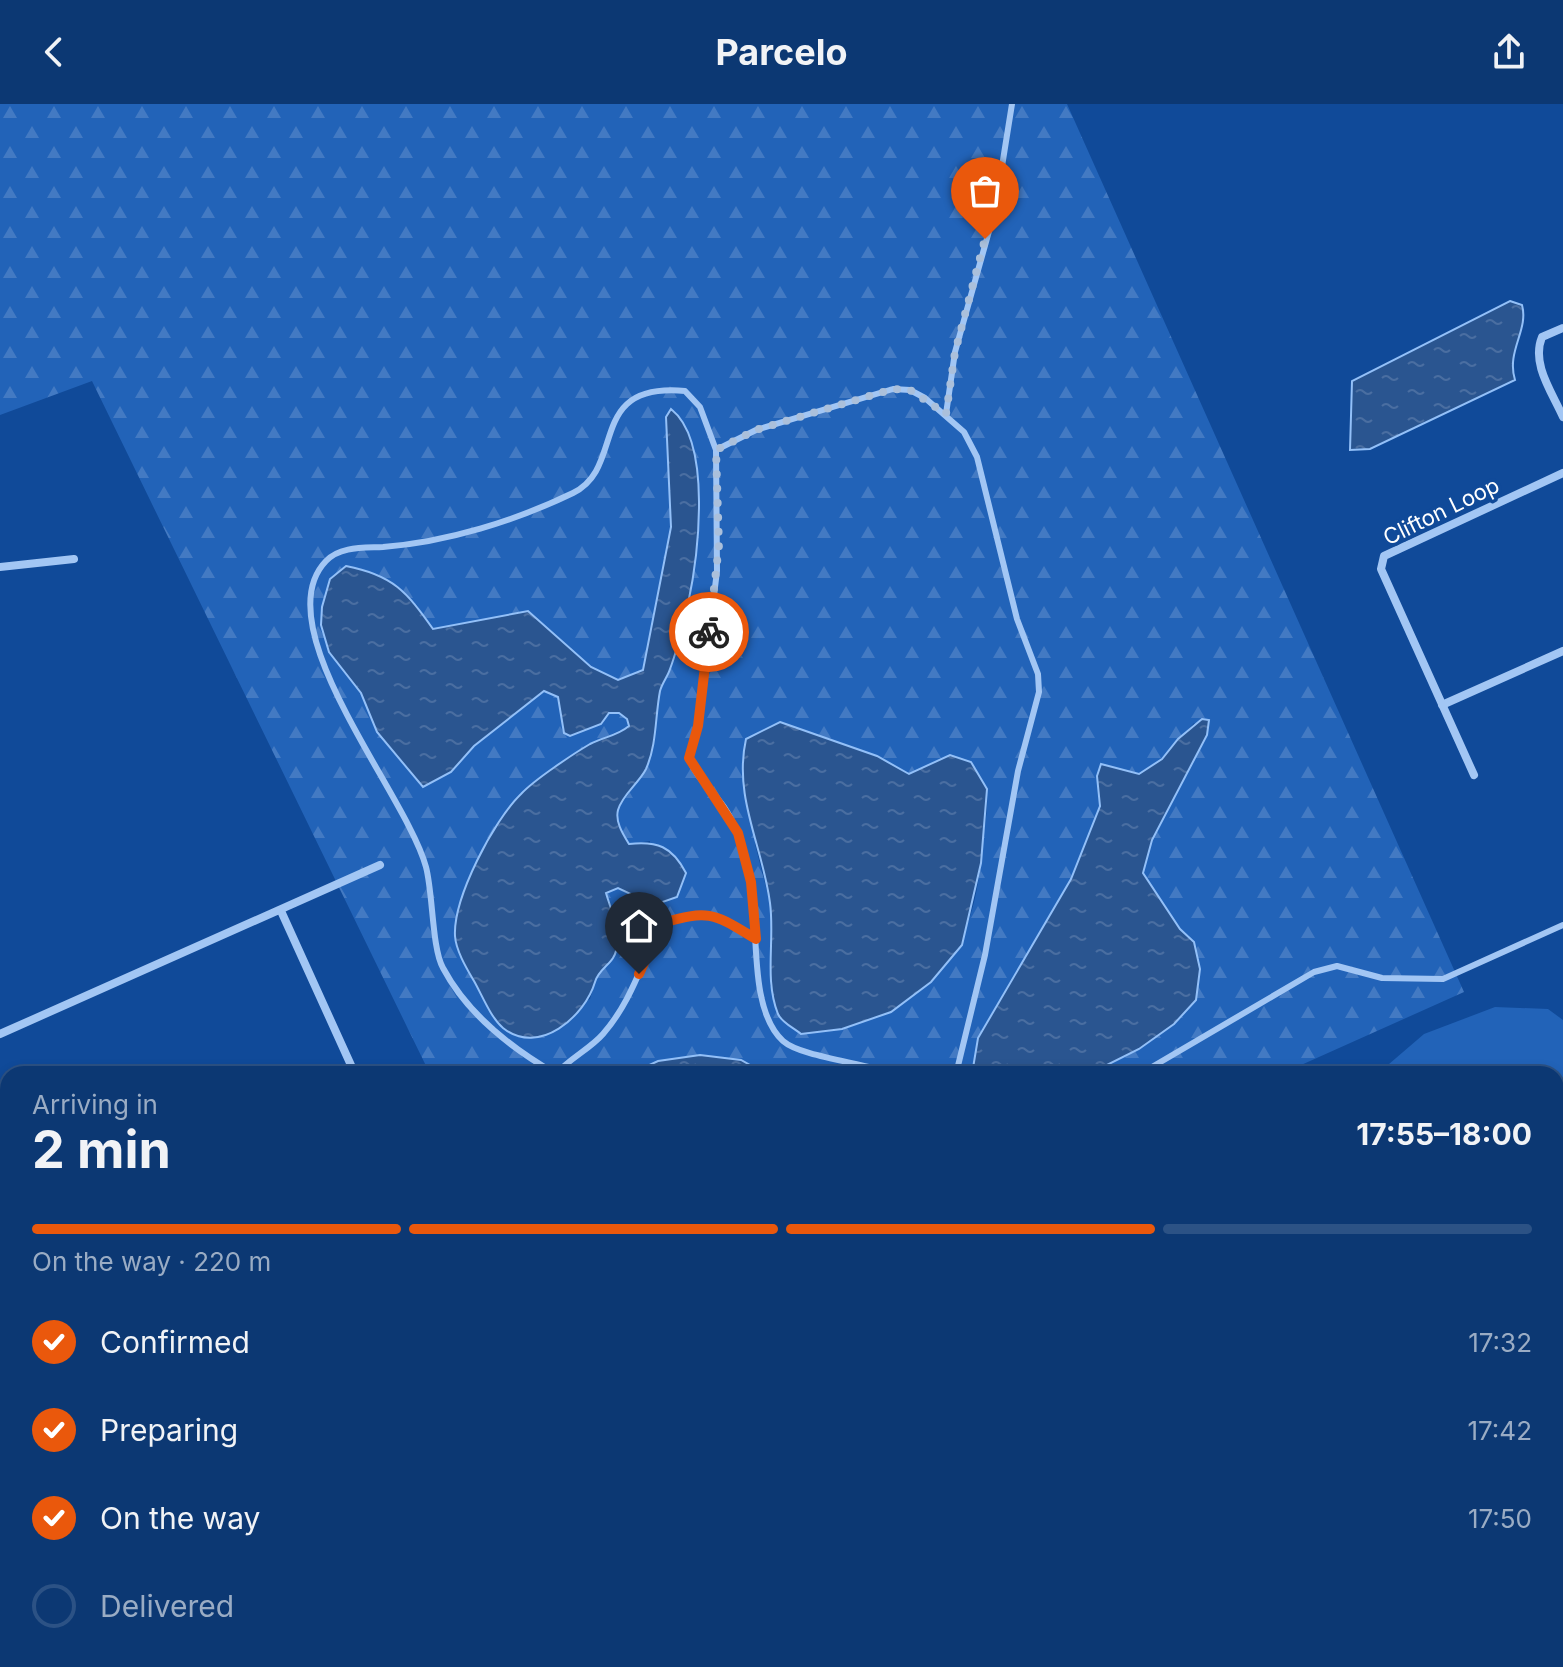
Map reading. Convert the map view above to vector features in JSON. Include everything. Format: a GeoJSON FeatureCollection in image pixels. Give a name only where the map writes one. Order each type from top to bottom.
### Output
{"type":"FeatureCollection","features":[{"type":"Feature","properties":{"kind":"street"},"geometry":{"type":"LineString","coordinates":[[1563,328],[1542,337],[1537,350],[1538,363],[1563,417]]}},
{"type":"Feature","properties":{"kind":"street","name":"Clifton Loop"},"geometry":{"type":"LineString","coordinates":[[1442,705],[1381,569],[1384,556],[1563,473]]}},
{"type":"Feature","properties":{"kind":"street"},"geometry":{"type":"LineString","coordinates":[[0,567],[74,559]]}},
{"type":"Feature","properties":{"kind":"street"},"geometry":{"type":"LineString","coordinates":[[1474,775],[1442,705],[1563,651]]}},
{"type":"Feature","properties":{"kind":"street"},"geometry":{"type":"LineString","coordinates":[[0,1034],[380,865]]}},
{"type":"Feature","properties":{"kind":"street"},"geometry":{"type":"LineString","coordinates":[[281,911],[351,1066]]}},
{"type":"Feature","properties":{"kind":"lane"},"geometry":{"type":"LineString","coordinates":[[946,414],[955,352],[995,210],[1012,104]]}},
{"type":"Feature","properties":{"kind":"lane"},"geometry":{"type":"LineString","coordinates":[[542,1066],[520,1053],[475,1013],[441,966],[426,867],[411,825],[322,665],[307,614],[315,577],[327,560],[348,549],[429,542],[495,523],[577,491],[593,477],[619,411],[637,397],[662,389],[685,391],[700,407],[716,450],[717,571],[698,726],[689,758],[738,833],[751,882],[760,992],[766,1016],[783,1041],[795,1049],[870,1066]]}},
{"type":"Feature","properties":{"kind":"lane"},"geometry":{"type":"LineString","coordinates":[[716,450],[756,430],[893,389],[910,390],[946,414],[964,432],[977,457],[1017,619],[1038,674],[1039,692],[1018,771],[985,955],[958,1066]]}},
{"type":"Feature","properties":{"kind":"lane"},"geometry":{"type":"LineString","coordinates":[[566,1066],[602,1036],[631,995],[662,923],[691,915],[715,914],[756,939]]}},
{"type":"Feature","properties":{"kind":"lane"},"geometry":{"type":"LineString","coordinates":[[1154,1066],[1314,972],[1337,966],[1382,978],[1443,979],[1563,925]]}},
{"type":"Feature","properties":{"kind":"green space"},"geometry":{"type":"Polygon","coordinates":[[[0,104],[1067,104],[1464,992],[1299,1066],[1095,1066],[1194,942],[1180,929],[1143,874],[1152,840],[1207,735],[1194,723],[1162,759],[1139,774],[1101,765],[1097,776],[1100,806],[1071,879],[978,1037],[973,1066],[752,1066],[741,1060],[658,1061],[647,1066],[426,1066],[92,381],[0,415],[0,104]],[[671,410],[666,417],[671,527],[643,670],[618,680],[591,667],[528,611],[433,629],[416,604],[329,652],[361,693],[377,732],[422,787],[451,772],[474,746],[544,691],[558,697],[570,736],[601,724],[609,713],[619,713],[627,719],[629,726],[591,744],[541,780],[455,938],[465,965],[502,1028],[590,999],[597,976],[615,955],[612,910],[606,893],[618,888],[654,905],[650,841],[629,844],[619,828],[618,809],[645,770],[654,742],[660,690],[670,669],[688,601],[699,521],[697,475],[671,410]],[[780,723],[755,844],[770,903],[773,947],[770,986],[842,1029],[904,1001],[927,984],[945,965],[970,917],[987,810],[986,788],[971,762],[950,755],[909,774],[877,756],[780,723]]]}},
{"type":"Feature","properties":{"kind":"green space"},"geometry":{"type":"Polygon","coordinates":[[[1495,1007],[1548,1009],[1563,1020],[1563,1066],[1387,1066],[1424,1034],[1495,1007]]]}},
{"type":"Feature","properties":{"kind":"water"},"geometry":{"type":"Polygon","coordinates":[[[1510,301],[1522,305],[1523,314],[1513,360],[1515,380],[1370,449],[1350,450],[1352,381],[1510,301]]]}},
{"type":"Feature","properties":{"kind":"water"},"geometry":{"type":"Polygon","coordinates":[[[671,409],[684,425],[693,447],[699,501],[695,558],[680,636],[660,691],[650,760],[623,799],[617,814],[620,828],[629,844],[648,843],[663,847],[686,873],[677,897],[654,905],[618,888],[606,893],[617,934],[616,951],[598,975],[590,995],[559,1029],[531,1038],[517,1036],[503,1028],[495,1018],[460,954],[455,936],[461,901],[477,860],[510,806],[544,775],[583,748],[629,726],[627,719],[619,713],[609,713],[601,724],[570,736],[564,733],[558,697],[544,691],[474,746],[451,772],[423,787],[377,732],[361,693],[329,652],[321,625],[322,607],[330,579],[346,566],[376,574],[397,587],[433,629],[528,611],[591,667],[618,680],[643,670],[671,527],[666,417],[671,409]]]}},
{"type":"Feature","properties":{"kind":"water"},"geometry":{"type":"Polygon","coordinates":[[[1202,719],[1209,720],[1207,735],[1152,840],[1143,873],[1180,929],[1194,942],[1200,969],[1196,1000],[1174,1024],[1139,1049],[1105,1066],[973,1066],[978,1038],[1071,879],[1100,806],[1097,776],[1101,764],[1139,774],[1162,759],[1178,739],[1202,719]]]}},
{"type":"Feature","properties":{"kind":"water"},"geometry":{"type":"Polygon","coordinates":[[[780,722],[877,756],[909,774],[950,755],[971,762],[987,789],[981,863],[962,945],[931,982],[891,1012],[842,1029],[801,1034],[780,1017],[774,1001],[770,903],[746,802],[743,760],[746,739],[780,722]]]}},
{"type":"Feature","properties":{"kind":"water"},"geometry":{"type":"Polygon","coordinates":[[[700,1055],[741,1060],[752,1066],[647,1066],[658,1061],[700,1055]]]}},
{"type":"Feature","properties":{"kind":"way so far"},"geometry":{"type":"LineString","coordinates":[[709,632],[719,545],[716,450],[756,430],[893,389],[910,390],[946,414],[955,352],[985,239]]}},
{"type":"Feature","properties":{"kind":"route"},"geometry":{"type":"LineString","coordinates":[[639,974],[662,923],[691,915],[715,914],[756,939],[751,882],[738,833],[725,808],[691,766],[689,758],[689,747],[698,726],[709,632]]}}]}
